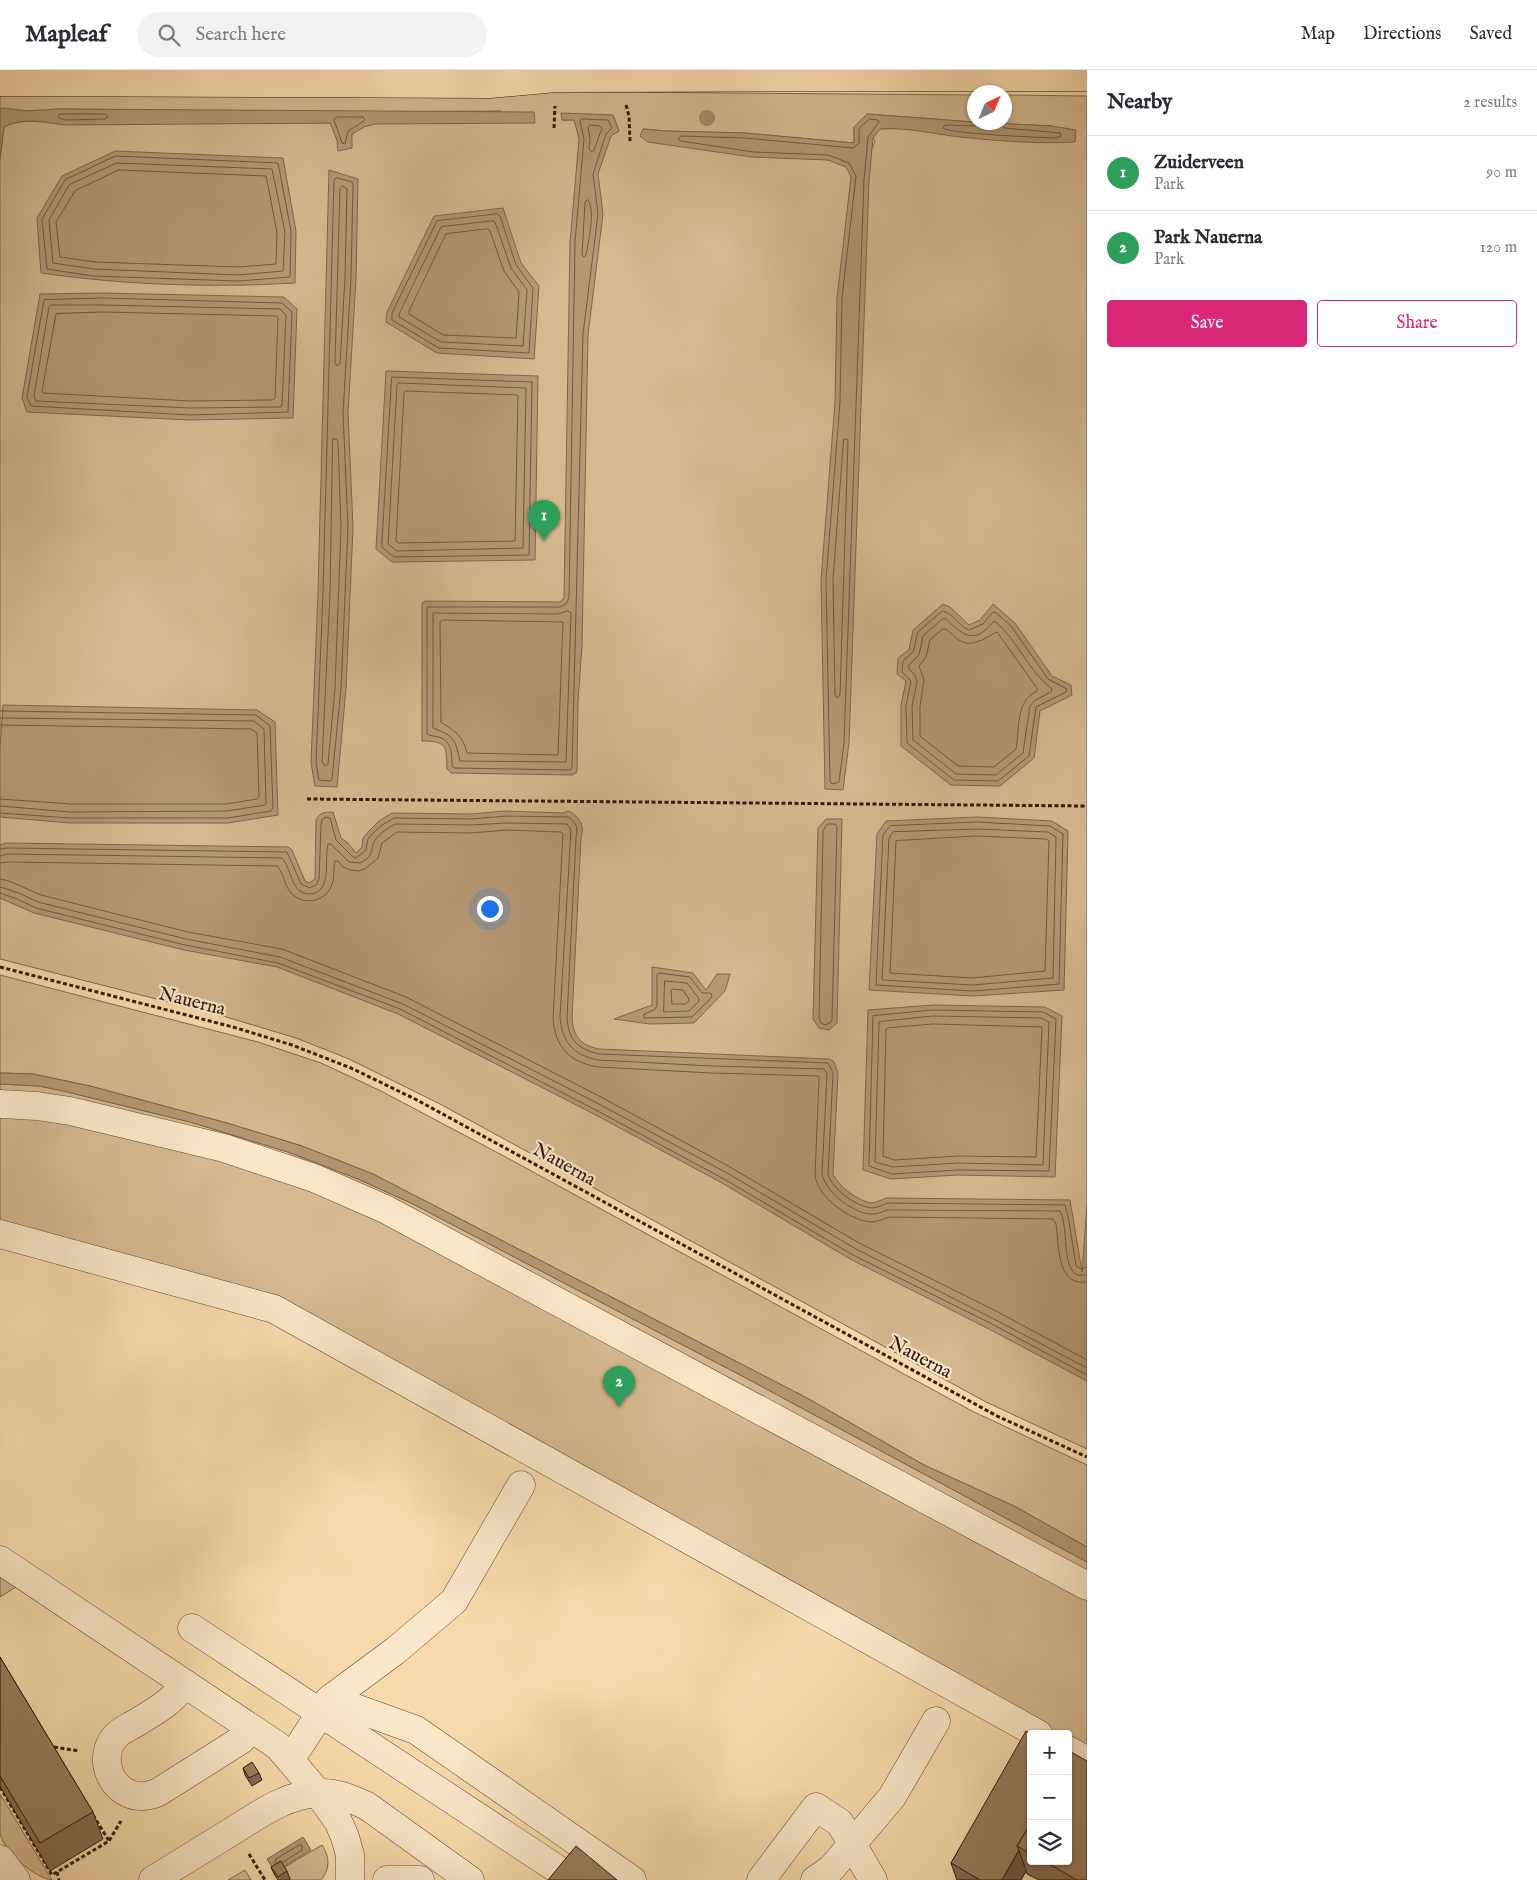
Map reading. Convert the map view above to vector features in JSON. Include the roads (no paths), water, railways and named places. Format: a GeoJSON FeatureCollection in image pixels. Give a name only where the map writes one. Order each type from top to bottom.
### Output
{"type":"FeatureCollection","features":[{"type":"Feature","properties":{"kind":"main road"},"geometry":{"type":"LineString","coordinates":[[486,70],[556,78]]}},
{"type":"Feature","properties":{"kind":"main road"},"geometry":{"type":"LineString","coordinates":[[0,82],[490,84],[556,78],[1087,77]]}},
{"type":"Feature","properties":{"kind":"lane"},"geometry":{"type":"LineString","coordinates":[[0,1104],[38,1106],[70,1111],[224,1148],[323,1182],[394,1214],[1087,1586]]}},
{"type":"Feature","properties":{"kind":"lane"},"geometry":{"type":"LineString","coordinates":[[0,1234],[274,1309],[1031,1730]]}},
{"type":"Feature","properties":{"kind":"lane"},"geometry":{"type":"LineString","coordinates":[[290,1760],[325,1706],[454,1602],[521,1485]]}},
{"type":"Feature","properties":{"kind":"lane"},"geometry":{"type":"LineString","coordinates":[[0,1560],[278,1746],[318,1793],[338,1821],[350,1855],[350,1880]]}},
{"type":"Feature","properties":{"kind":"lane"},"geometry":{"type":"LineString","coordinates":[[192,1628],[325,1706],[556,1870]]}},
{"type":"Feature","properties":{"kind":"lane"},"geometry":{"type":"LineString","coordinates":[[185,1684],[175,1698],[118,1734],[110,1744],[107,1766],[117,1786],[136,1796],[147,1796],[157,1793],[241,1740],[250,1728]]}},
{"type":"Feature","properties":{"kind":"lane"},"geometry":{"type":"LineString","coordinates":[[325,1706],[416,1730],[632,1880]]}},
{"type":"Feature","properties":{"kind":"lane"},"geometry":{"type":"LineString","coordinates":[[815,1880],[831,1869],[892,1797],[936,1721]]}},
{"type":"Feature","properties":{"kind":"lane"},"geometry":{"type":"LineString","coordinates":[[1072,1752],[1087,1761]]}},
{"type":"Feature","properties":{"kind":"lane"},"geometry":{"type":"LineString","coordinates":[[153,1880],[271,1807],[300,1795],[318,1793],[331,1793],[350,1798],[367,1806],[470,1880]]}},
{"type":"Feature","properties":{"kind":"lane"},"geometry":{"type":"LineString","coordinates":[[761,1880],[816,1807],[840,1823],[873,1880]]}},
{"type":"Feature","properties":{"kind":"lane"},"geometry":{"type":"LineString","coordinates":[[0,1860],[16,1880]]}},
{"type":"Feature","properties":{"kind":"lane"},"geometry":{"type":"LineString","coordinates":[[387,1880],[420,1880]]}},
{"type":"Feature","properties":{"kind":"water"},"geometry":{"type":"Polygon","coordinates":[[[0,109],[26,111],[59,109],[534,112],[535,123],[375,124],[364,127],[352,134],[352,148],[338,151],[337,140],[330,123],[65,125],[26,121],[4,127],[0,159],[0,109]]]}},
{"type":"Feature","properties":{"kind":"water"},"geometry":{"type":"Polygon","coordinates":[[[561,113],[613,115],[619,131],[611,136],[598,174],[603,214],[588,335],[582,646],[578,702],[577,770],[572,775],[451,773],[447,769],[446,750],[444,747],[437,742],[422,741],[422,603],[425,601],[560,602],[564,598],[570,242],[579,139],[574,120],[562,120],[561,113]]]}},
{"type":"Feature","properties":{"kind":"water"},"geometry":{"type":"Polygon","coordinates":[[[867,114],[967,121],[967,130],[1012,130],[1012,124],[1052,126],[1076,130],[1075,142],[1003,141],[890,129],[880,129],[873,138],[869,181],[849,743],[843,790],[825,789],[821,580],[835,402],[837,298],[851,177],[846,167],[828,160],[752,157],[648,142],[640,136],[643,129],[745,133],[854,143],[854,127],[867,114]]]}},
{"type":"Feature","properties":{"kind":"water"},"geometry":{"type":"Polygon","coordinates":[[[115,151],[283,158],[296,231],[295,283],[200,285],[136,283],[41,273],[37,218],[62,176],[115,151]]]}},
{"type":"Feature","properties":{"kind":"water"},"geometry":{"type":"Polygon","coordinates":[[[329,170],[358,179],[356,279],[348,413],[353,527],[346,689],[337,787],[315,786],[311,763],[318,592],[329,170]]]}},
{"type":"Feature","properties":{"kind":"water"},"geometry":{"type":"Polygon","coordinates":[[[503,208],[521,263],[539,286],[534,359],[437,353],[386,322],[387,312],[434,216],[503,208]]]}},
{"type":"Feature","properties":{"kind":"water"},"geometry":{"type":"Polygon","coordinates":[[[102,293],[284,297],[297,309],[293,418],[190,420],[27,412],[22,398],[40,294],[102,293]]]}},
{"type":"Feature","properties":{"kind":"water"},"geometry":{"type":"Polygon","coordinates":[[[386,371],[538,376],[535,560],[392,562],[376,549],[386,371]]]}},
{"type":"Feature","properties":{"kind":"water"},"geometry":{"type":"Polygon","coordinates":[[[943,604],[950,607],[969,625],[980,620],[993,604],[1015,623],[1052,676],[1071,685],[1072,695],[1040,711],[1034,758],[1000,786],[951,785],[901,746],[901,705],[906,681],[897,674],[898,658],[909,650],[913,630],[943,604]]]}},
{"type":"Feature","properties":{"kind":"water"},"geometry":{"type":"Polygon","coordinates":[[[3,705],[257,710],[275,722],[278,815],[228,823],[70,823],[0,817],[0,748],[3,705]]]}},
{"type":"Feature","properties":{"kind":"water"},"geometry":{"type":"Polygon","coordinates":[[[505,811],[563,813],[569,811],[581,822],[572,1017],[576,1034],[582,1042],[599,1049],[830,1059],[834,1062],[838,1073],[833,1174],[844,1188],[860,1199],[871,1203],[886,1198],[1070,1200],[1082,1272],[1087,1205],[1087,1381],[850,1259],[722,1183],[592,1113],[398,1014],[277,967],[184,950],[34,913],[0,898],[0,845],[6,843],[288,847],[292,850],[305,881],[309,883],[315,879],[316,820],[323,813],[333,812],[341,838],[356,853],[362,847],[363,838],[369,831],[379,821],[392,813],[471,814],[505,811]]]}},
{"type":"Feature","properties":{"kind":"water"},"geometry":{"type":"Polygon","coordinates":[[[977,817],[1052,821],[1068,831],[1064,990],[973,996],[869,990],[877,834],[886,821],[977,817]]]}},
{"type":"Feature","properties":{"kind":"water"},"geometry":{"type":"Polygon","coordinates":[[[826,819],[842,819],[837,1023],[829,1030],[819,1028],[813,1019],[818,828],[826,819]]]}},
{"type":"Feature","properties":{"kind":"water"},"geometry":{"type":"Polygon","coordinates":[[[652,967],[693,973],[706,990],[717,974],[730,974],[725,991],[694,1023],[650,1024],[614,1019],[652,1005],[652,967]]]}},
{"type":"Feature","properties":{"kind":"water"},"geometry":{"type":"Polygon","coordinates":[[[933,1005],[1045,1007],[1062,1016],[1055,1177],[958,1175],[891,1179],[863,1170],[868,1010],[933,1005]]]}},
{"type":"Feature","properties":{"kind":"water"},"geometry":{"type":"Polygon","coordinates":[[[0,1073],[33,1074],[90,1086],[227,1123],[302,1146],[373,1174],[807,1398],[924,1465],[1016,1507],[1087,1547],[1087,1562],[746,1378],[411,1203],[358,1179],[288,1152],[190,1122],[39,1086],[0,1084],[0,1073]]]}},
{"type":"Feature","properties":{"kind":"water"},"geometry":{"type":"Polygon","coordinates":[[[303,1837],[311,1850],[275,1872],[267,1859],[303,1837]]]}},
{"type":"Feature","properties":{"kind":"place","name":"Zuiderveen"},"geometry":{"type":"Point","coordinates":[544,541]}},
{"type":"Feature","properties":{"kind":"place","name":"Park Nauerna"},"geometry":{"type":"Point","coordinates":[619,1407]}}]}
